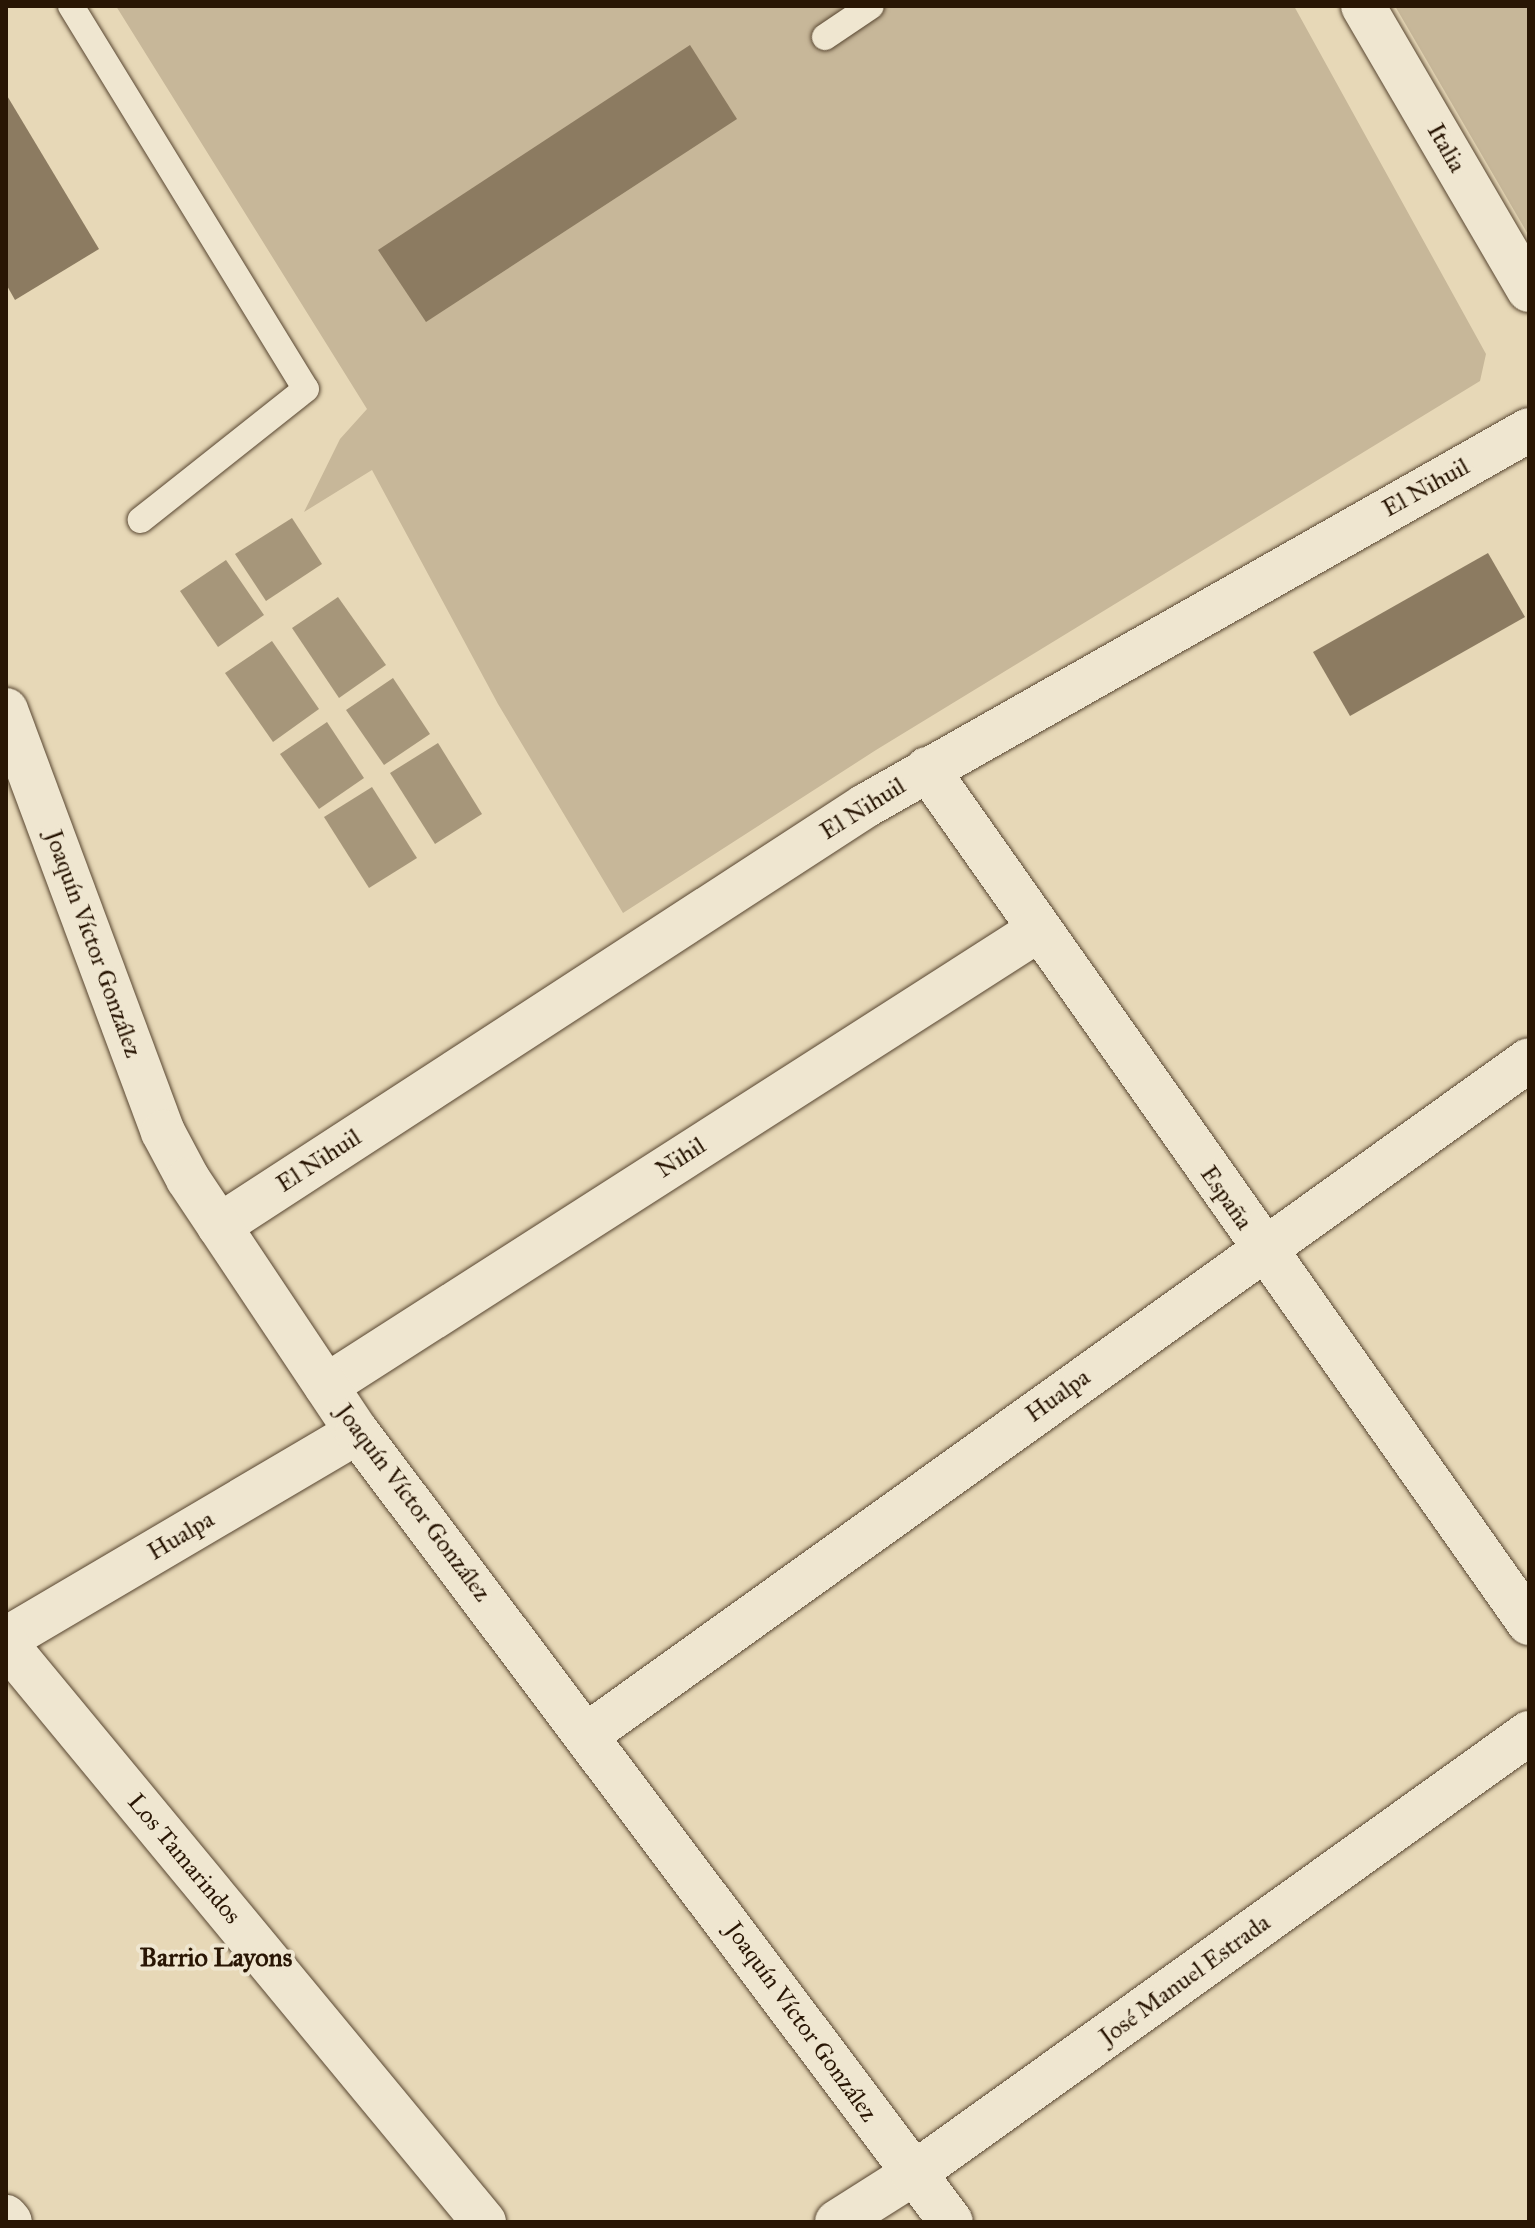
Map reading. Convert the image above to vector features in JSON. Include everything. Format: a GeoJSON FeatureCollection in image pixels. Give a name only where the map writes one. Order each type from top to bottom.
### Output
{"type":"FeatureCollection","features":[{"type":"Feature","properties":{"kind":"street","name":"Italia"},"geometry":{"type":"LineString","coordinates":[[1363,6],[1529,290]]}},
{"type":"Feature","properties":{"kind":"street","name":"El Nihuil"},"geometry":{"type":"LineString","coordinates":[[219,1226],[927,769],[1529,430]]}},
{"type":"Feature","properties":{"kind":"street","name":"Joaquín Víctor González"},"geometry":{"type":"LineString","coordinates":[[6,710],[163,1132],[219,1226],[357,1432],[588,1734],[951,2222]]}},
{"type":"Feature","properties":{"kind":"street","name":"España"},"geometry":{"type":"LineString","coordinates":[[927,769],[1037,931],[1529,1623]]}},
{"type":"Feature","properties":{"kind":"street","name":"Nihil"},"geometry":{"type":"LineString","coordinates":[[326,1386],[1037,931]]}},
{"type":"Feature","properties":{"kind":"street","name":"Hualpa"},"geometry":{"type":"LineString","coordinates":[[588,1734],[1529,1060]]}},
{"type":"Feature","properties":{"kind":"street","name":"Hualpa"},"geometry":{"type":"LineString","coordinates":[[6,1642],[357,1432]]}},
{"type":"Feature","properties":{"kind":"street","name":"Los Tamarindos"},"geometry":{"type":"LineString","coordinates":[[6,1642],[484,2222]]}},
{"type":"Feature","properties":{"kind":"street","name":"José Manuel Estrada"},"geometry":{"type":"LineString","coordinates":[[837,2222],[913,2174],[1529,1733]]}},
{"type":"Feature","properties":{"kind":"street"},"geometry":{"type":"LineString","coordinates":[[6,2217],[10,2222]]}},
{"type":"Feature","properties":{"kind":"lane"},"geometry":{"type":"LineString","coordinates":[[71,6],[306,389],[141,520]]}},
{"type":"Feature","properties":{"kind":"lane"},"geometry":{"type":"LineString","coordinates":[[825,37],[871,6]]}},
{"type":"Feature","properties":{"kind":"shaded area"},"geometry":{"type":"Polygon","coordinates":[[[116,6],[1294,6],[1486,354],[1480,381],[876,750],[623,913],[498,704],[372,470],[304,512],[340,439],[367,409],[116,6]]]}},
{"type":"Feature","properties":{"kind":"shaded area"},"geometry":{"type":"Polygon","coordinates":[[[1395,6],[1529,6],[1529,236],[1395,6]]]}},
{"type":"Feature","properties":{"kind":"shaded area"},"geometry":{"type":"Polygon","coordinates":[[[292,518],[322,564],[266,601],[235,554],[292,518]]]}},
{"type":"Feature","properties":{"kind":"shaded area"},"geometry":{"type":"Polygon","coordinates":[[[226,560],[264,615],[218,647],[180,591],[226,560]]]}},
{"type":"Feature","properties":{"kind":"shaded area"},"geometry":{"type":"Polygon","coordinates":[[[338,597],[386,665],[339,698],[292,628],[338,597]]]}},
{"type":"Feature","properties":{"kind":"shaded area"},"geometry":{"type":"Polygon","coordinates":[[[272,641],[319,709],[273,742],[225,673],[272,641]]]}},
{"type":"Feature","properties":{"kind":"shaded area"},"geometry":{"type":"Polygon","coordinates":[[[393,678],[430,734],[384,765],[346,710],[393,678]]]}},
{"type":"Feature","properties":{"kind":"shaded area"},"geometry":{"type":"Polygon","coordinates":[[[327,722],[364,778],[319,809],[280,754],[327,722]]]}},
{"type":"Feature","properties":{"kind":"shaded area"},"geometry":{"type":"Polygon","coordinates":[[[438,743],[482,814],[435,844],[390,773],[438,743]]]}},
{"type":"Feature","properties":{"kind":"shaded area"},"geometry":{"type":"Polygon","coordinates":[[[372,787],[417,858],[369,888],[324,817],[372,787]]]}},
{"type":"Feature","properties":{"kind":"building"},"geometry":{"type":"Polygon","coordinates":[[[690,45],[737,119],[426,322],[378,250],[690,45]]]}},
{"type":"Feature","properties":{"kind":"building"},"geometry":{"type":"Polygon","coordinates":[[[6,94],[99,249],[15,300],[6,284],[6,94]]]}},
{"type":"Feature","properties":{"kind":"building"},"geometry":{"type":"Polygon","coordinates":[[[1488,553],[1525,617],[1350,716],[1313,652],[1488,553]]]}},
{"type":"Feature","properties":{"kind":"district","name":"Barrio Layons"},"geometry":{"type":"Point","coordinates":[216,1958]}}]}
